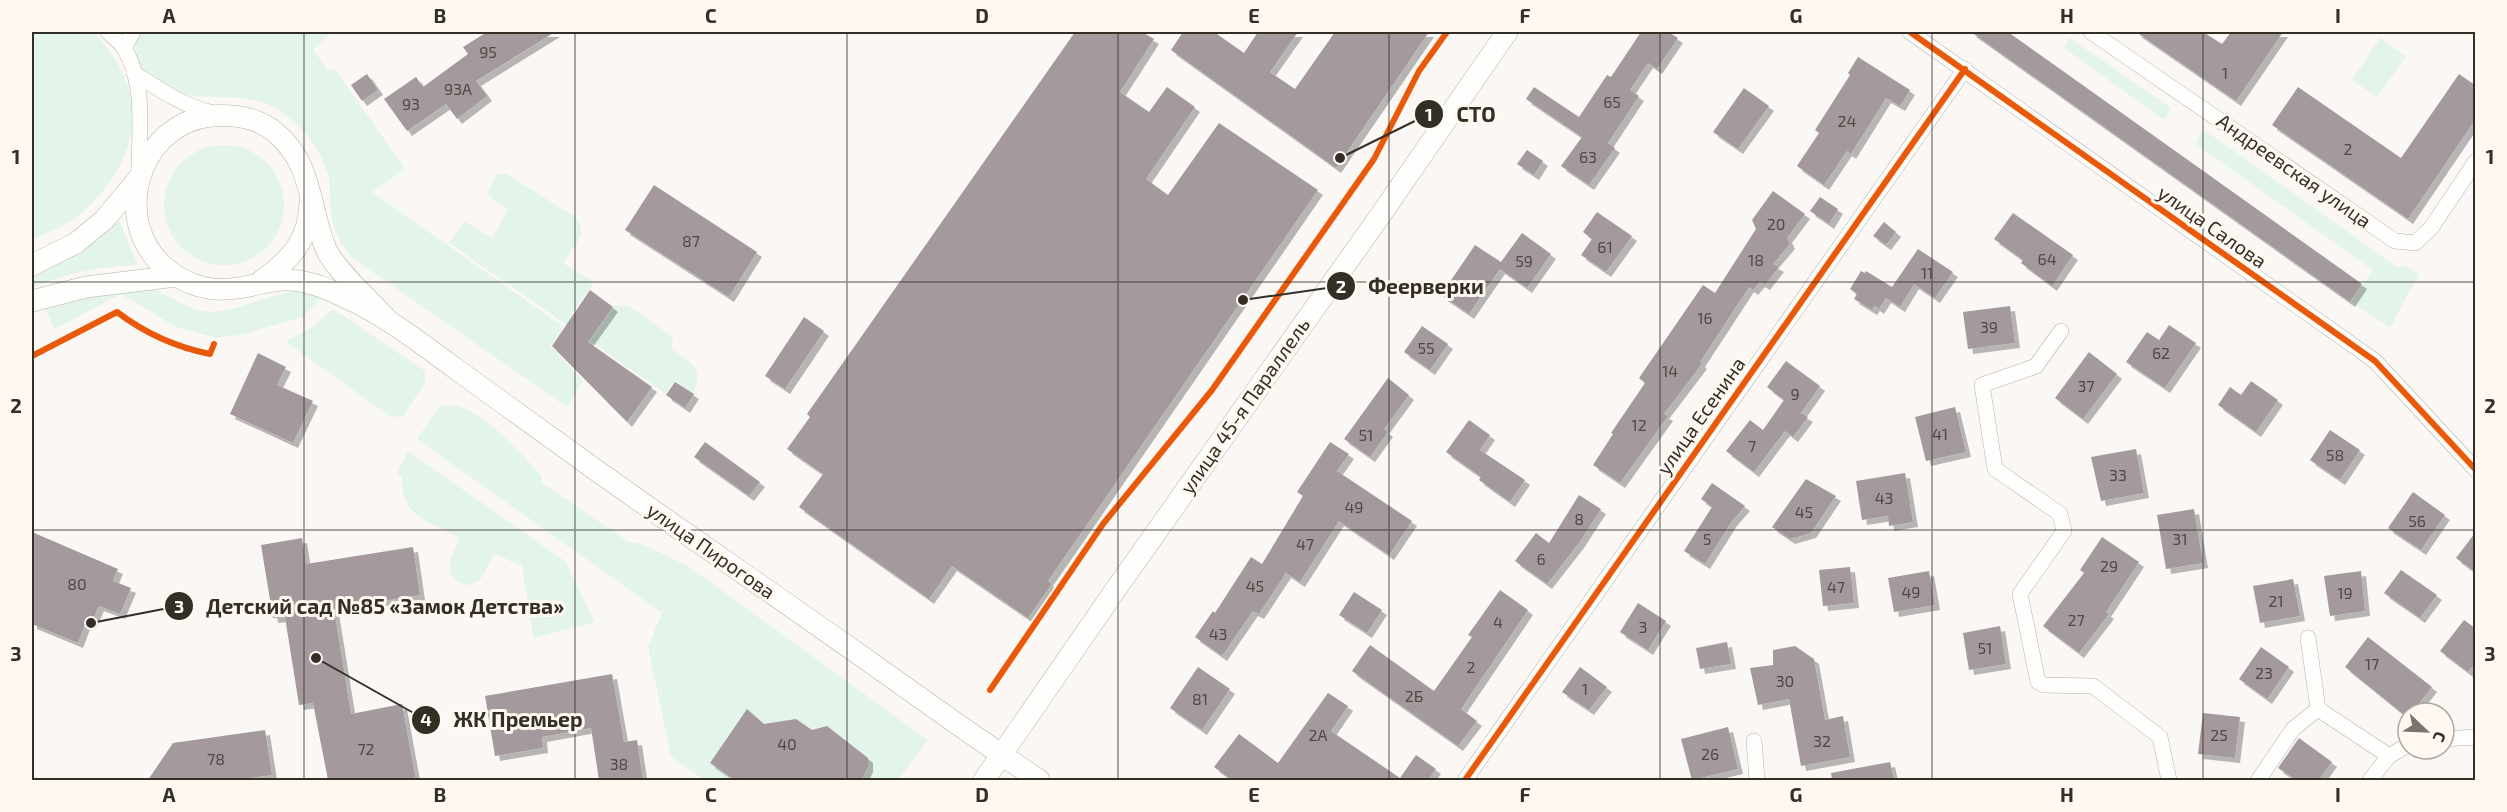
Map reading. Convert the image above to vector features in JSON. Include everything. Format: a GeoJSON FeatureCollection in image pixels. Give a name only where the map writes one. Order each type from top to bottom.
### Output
{"type":"FeatureCollection","features":[{"type":"Feature","properties":{"kind":"main road","name":"улица 45-я Параллель"},"geometry":{"type":"LineString","coordinates":[[984,780],[1507,32]]}},
{"type":"Feature","properties":{"kind":"main road","name":"улица Пирогова"},"geometry":{"type":"LineString","coordinates":[[310,189],[309,217],[300,243],[284,266],[261,281],[240,288],[218,290],[196,286],[176,276],[152,254],[139,227],[136,194],[139,178],[144,163],[157,144],[175,129],[196,118],[219,114],[244,117],[268,127],[288,143],[302,164],[310,189],[327,252],[386,318]]}},
{"type":"Feature","properties":{"kind":"main road","name":"улица Пирогова"},"geometry":{"type":"LineString","coordinates":[[32,265],[76,243],[104,220],[139,178]]}},
{"type":"Feature","properties":{"kind":"main road","name":"улица Пирогова"},"geometry":{"type":"LineString","coordinates":[[32,301],[86,287],[176,276]]}},
{"type":"Feature","properties":{"kind":"main road","name":"улица Пирогова"},"geometry":{"type":"LineString","coordinates":[[261,281],[305,282],[333,291],[386,318],[635,498],[1039,780]]}},
{"type":"Feature","properties":{"kind":"street"},"geometry":{"type":"LineString","coordinates":[[108,32],[124,48],[134,73],[140,116],[139,178]]}},
{"type":"Feature","properties":{"kind":"street"},"geometry":{"type":"LineString","coordinates":[[124,48],[133,32]]}},
{"type":"Feature","properties":{"kind":"street","name":"улица Салова"},"geometry":{"type":"LineString","coordinates":[[1910,32],[2375,361],[2475,470]]}},
{"type":"Feature","properties":{"kind":"street","name":"Андреевская улица"},"geometry":{"type":"LineString","coordinates":[[2091,32],[2395,241],[2415,243],[2431,228],[2475,161]]}},
{"type":"Feature","properties":{"kind":"street","name":"улица Есенина"},"geometry":{"type":"LineString","coordinates":[[1465,780],[1965,69]]}},
{"type":"Feature","properties":{"kind":"street"},"geometry":{"type":"LineString","coordinates":[[134,73],[182,102],[201,111],[219,114]]}},
{"type":"Feature","properties":{"kind":"street"},"geometry":{"type":"LineString","coordinates":[[2061,331],[2036,366],[1982,385],[1995,469],[2060,514],[2063,522],[2064,531],[2020,594],[2038,682],[2044,685],[2093,686],[2160,737],[2169,780]]}},
{"type":"Feature","properties":{"kind":"street"},"geometry":{"type":"LineString","coordinates":[[2308,638],[2318,709],[2389,756]]}},
{"type":"Feature","properties":{"kind":"street"},"geometry":{"type":"LineString","coordinates":[[2257,780],[2293,729],[2318,709]]}},
{"type":"Feature","properties":{"kind":"street"},"geometry":{"type":"LineString","coordinates":[[2456,738],[2475,737]]}},
{"type":"Feature","properties":{"kind":"street"},"geometry":{"type":"LineString","coordinates":[[1754,741],[1757,780]]}},
{"type":"Feature","properties":{"kind":"street"},"geometry":{"type":"LineString","coordinates":[[2370,780],[2389,756],[2396,752]]}},
{"type":"Feature","properties":{"kind":"green space"},"geometry":{"type":"Polygon","coordinates":[[[32,32],[93,32],[112,55],[125,79],[132,103],[132,128],[126,151],[115,174],[99,196],[72,221],[32,240],[32,32]]]}},
{"type":"Feature","properties":{"kind":"green space"},"geometry":{"type":"Polygon","coordinates":[[[139,32],[332,32],[313,49],[328,71],[335,69],[405,169],[372,192],[564,327],[550,346],[583,381],[567,407],[354,259],[336,231],[332,216],[329,180],[319,153],[305,133],[288,116],[257,101],[186,95],[165,87],[155,81],[140,64],[136,54],[139,32]]]}},
{"type":"Feature","properties":{"kind":"green space"},"geometry":{"type":"Polygon","coordinates":[[[2070,38],[2171,108],[2166,117],[2163,119],[2064,48],[2070,38]]]}},
{"type":"Feature","properties":{"kind":"green space"},"geometry":{"type":"Polygon","coordinates":[[[2380,38],[2406,56],[2377,97],[2352,80],[2380,38]]]}},
{"type":"Feature","properties":{"kind":"green space"},"geometry":{"type":"Polygon","coordinates":[[[2206,131],[2397,267],[2407,266],[2419,274],[2390,328],[2351,302],[2373,270],[2197,145],[2196,141],[2202,132],[2206,131]]]}},
{"type":"Feature","properties":{"kind":"green space"},"geometry":{"type":"Polygon","coordinates":[[[224,145],[247,149],[267,162],[280,182],[284,205],[280,228],[267,248],[247,261],[224,265],[201,261],[181,248],[168,228],[164,205],[168,182],[181,162],[201,149],[224,145]]]}},
{"type":"Feature","properties":{"kind":"green space"},"geometry":{"type":"Polygon","coordinates":[[[497,174],[507,174],[575,217],[579,223],[581,229],[578,240],[563,263],[594,282],[572,314],[597,331],[615,305],[629,306],[669,334],[673,338],[671,349],[694,366],[698,378],[692,393],[675,381],[666,394],[449,243],[464,221],[492,238],[508,210],[489,196],[488,192],[497,174]]]}},
{"type":"Feature","properties":{"kind":"green space"},"geometry":{"type":"Polygon","coordinates":[[[119,221],[138,265],[84,271],[32,288],[32,273],[94,241],[119,221]]]}},
{"type":"Feature","properties":{"kind":"green space"},"geometry":{"type":"Polygon","coordinates":[[[149,287],[189,307],[205,312],[224,311],[287,292],[307,292],[321,299],[302,317],[245,334],[217,338],[176,327],[121,294],[54,329],[45,308],[62,300],[149,287]]]}},
{"type":"Feature","properties":{"kind":"green space"},"geometry":{"type":"Polygon","coordinates":[[[333,309],[425,371],[425,383],[403,416],[391,417],[286,342],[312,327],[333,309]]]}},
{"type":"Feature","properties":{"kind":"green space"},"geometry":{"type":"Polygon","coordinates":[[[449,405],[462,408],[487,422],[512,444],[542,476],[541,482],[629,542],[640,543],[688,566],[928,740],[898,780],[704,780],[671,756],[648,647],[662,613],[417,439],[439,407],[449,405]]]}},
{"type":"Feature","properties":{"kind":"green space"},"geometry":{"type":"Polygon","coordinates":[[[408,451],[566,562],[595,622],[534,638],[522,566],[494,554],[484,574],[476,582],[465,585],[452,577],[451,558],[460,538],[418,516],[406,501],[402,476],[397,474],[408,451]]]}},
{"type":"Feature","properties":{"kind":"building"},"geometry":{"type":"Polygon","coordinates":[[[487,32],[555,32],[476,81],[487,96],[457,119],[446,104],[407,131],[384,99],[416,77],[423,87],[468,54],[463,47],[487,32]]]}},
{"type":"Feature","properties":{"kind":"building"},"geometry":{"type":"Polygon","coordinates":[[[1075,32],[1142,32],[1154,39],[1120,92],[1149,112],[1167,87],[1195,107],[1146,179],[1168,195],[1219,123],[1318,190],[1048,581],[1052,584],[1028,618],[952,566],[929,599],[799,507],[823,474],[787,449],[810,417],[807,414],[1075,32]]]}},
{"type":"Feature","properties":{"kind":"building"},"geometry":{"type":"Polygon","coordinates":[[[1183,32],[1214,32],[1244,53],[1258,32],[1298,32],[1270,72],[1295,89],[1335,32],[1429,32],[1336,168],[1171,50],[1183,32]]]}},
{"type":"Feature","properties":{"kind":"building"},"geometry":{"type":"Polygon","coordinates":[[[1641,32],[1668,32],[1678,38],[1657,69],[1648,63],[1630,90],[1639,96],[1608,143],[1615,148],[1589,185],[1561,166],[1582,137],[1526,99],[1534,87],[1579,117],[1607,75],[1611,77],[1641,32]]]}},
{"type":"Feature","properties":{"kind":"building"},"geometry":{"type":"Polygon","coordinates":[[[1971,32],[2008,32],[2362,284],[2350,302],[1971,32]]]}},
{"type":"Feature","properties":{"kind":"building"},"geometry":{"type":"Polygon","coordinates":[[[2136,32],[2203,32],[2222,44],[2231,32],[2283,32],[2236,101],[2136,32]]]}},
{"type":"Feature","properties":{"kind":"building"},"geometry":{"type":"Polygon","coordinates":[[[1858,57],[1910,90],[1900,106],[1886,98],[1851,154],[1847,151],[1824,185],[1797,166],[1819,133],[1815,130],[1850,75],[1848,73],[1858,57]]]}},
{"type":"Feature","properties":{"kind":"building"},"geometry":{"type":"Polygon","coordinates":[[[367,74],[378,90],[362,101],[351,85],[367,74]]]}},
{"type":"Feature","properties":{"kind":"building"},"geometry":{"type":"Polygon","coordinates":[[[2459,74],[2475,85],[2475,120],[2408,219],[2272,125],[2298,87],[2401,158],[2459,74]]]}},
{"type":"Feature","properties":{"kind":"building"},"geometry":{"type":"Polygon","coordinates":[[[1744,88],[1769,106],[1738,149],[1713,132],[1744,88]]]}},
{"type":"Feature","properties":{"kind":"building"},"geometry":{"type":"Polygon","coordinates":[[[1527,150],[1543,161],[1534,175],[1517,164],[1527,150]]]}},
{"type":"Feature","properties":{"kind":"building"},"geometry":{"type":"Polygon","coordinates":[[[654,185],[757,252],[729,297],[625,230],[654,185]]]}},
{"type":"Feature","properties":{"kind":"building"},"geometry":{"type":"Polygon","coordinates":[[[1773,191],[1805,214],[1787,238],[1790,244],[1773,264],[1779,267],[1765,285],[1760,282],[1753,290],[1749,287],[1700,362],[1702,364],[1664,414],[1668,416],[1620,483],[1593,465],[1613,434],[1611,433],[1645,383],[1639,378],[1703,285],[1715,293],[1756,229],[1752,220],[1773,191]]]}},
{"type":"Feature","properties":{"kind":"building"},"geometry":{"type":"Polygon","coordinates":[[[1820,197],[1838,209],[1829,224],[1810,211],[1820,197]]]}},
{"type":"Feature","properties":{"kind":"building"},"geometry":{"type":"Polygon","coordinates":[[[1597,212],[1632,236],[1606,272],[1581,255],[1592,239],[1583,232],[1597,212]]]}},
{"type":"Feature","properties":{"kind":"building"},"geometry":{"type":"Polygon","coordinates":[[[2013,213],[2073,255],[2052,286],[2021,263],[2023,260],[1994,239],[2013,213]]]}},
{"type":"Feature","properties":{"kind":"building"},"geometry":{"type":"Polygon","coordinates":[[[1884,222],[1896,232],[1886,245],[1873,236],[1884,222]]]}},
{"type":"Feature","properties":{"kind":"building"},"geometry":{"type":"Polygon","coordinates":[[[1522,233],[1551,254],[1527,288],[1500,269],[1469,314],[1441,295],[1475,245],[1501,262],[1522,233]]]}},
{"type":"Feature","properties":{"kind":"building"},"geometry":{"type":"Polygon","coordinates":[[[1918,249],[1953,272],[1935,298],[1914,284],[1900,307],[1886,298],[1879,309],[1875,306],[1872,310],[1854,299],[1857,294],[1850,289],[1861,271],[1865,273],[1866,271],[1892,287],[1918,249]]]}},
{"type":"Feature","properties":{"kind":"building"},"geometry":{"type":"Polygon","coordinates":[[[590,290],[613,307],[588,342],[652,387],[627,422],[552,346],[590,290]]]}},
{"type":"Feature","properties":{"kind":"building"},"geometry":{"type":"Polygon","coordinates":[[[2010,306],[2015,343],[1968,349],[1963,312],[2010,306]]]}},
{"type":"Feature","properties":{"kind":"building"},"geometry":{"type":"Polygon","coordinates":[[[804,317],[824,331],[785,389],[765,376],[804,317]]]}},
{"type":"Feature","properties":{"kind":"building"},"geometry":{"type":"Polygon","coordinates":[[[2169,325],[2196,343],[2165,388],[2126,362],[2147,332],[2159,340],[2169,325]]]}},
{"type":"Feature","properties":{"kind":"building"},"geometry":{"type":"Polygon","coordinates":[[[1422,326],[1448,344],[1430,370],[1404,352],[1422,326]]]}},
{"type":"Feature","properties":{"kind":"building"},"geometry":{"type":"Polygon","coordinates":[[[2089,352],[2117,374],[2083,419],[2055,398],[2089,352]]]}},
{"type":"Feature","properties":{"kind":"building"},"geometry":{"type":"Polygon","coordinates":[[[258,353],[286,367],[277,385],[313,401],[293,443],[230,414],[258,353]]]}},
{"type":"Feature","properties":{"kind":"building"},"geometry":{"type":"Polygon","coordinates":[[[1786,361],[1820,386],[1801,413],[1808,417],[1793,437],[1785,431],[1754,472],[1726,451],[1750,420],[1763,430],[1784,400],[1767,387],[1786,361]]]}},
{"type":"Feature","properties":{"kind":"building"},"geometry":{"type":"Polygon","coordinates":[[[1388,378],[1409,395],[1384,429],[1388,432],[1370,457],[1344,439],[1388,378]]]}},
{"type":"Feature","properties":{"kind":"building"},"geometry":{"type":"Polygon","coordinates":[[[2251,381],[2278,400],[2256,432],[2218,405],[2230,387],[2241,395],[2251,381]]]}},
{"type":"Feature","properties":{"kind":"building"},"geometry":{"type":"Polygon","coordinates":[[[675,382],[694,394],[685,408],[666,395],[675,382]]]}},
{"type":"Feature","properties":{"kind":"building"},"geometry":{"type":"Polygon","coordinates":[[[1955,407],[1966,452],[1926,461],[1915,417],[1955,407]]]}},
{"type":"Feature","properties":{"kind":"building"},"geometry":{"type":"Polygon","coordinates":[[[1469,420],[1490,435],[1480,450],[1525,480],[1510,502],[1479,480],[1481,477],[1446,452],[1469,420]]]}},
{"type":"Feature","properties":{"kind":"building"},"geometry":{"type":"Polygon","coordinates":[[[2330,430],[2360,450],[2340,480],[2310,460],[2330,430]]]}},
{"type":"Feature","properties":{"kind":"building"},"geometry":{"type":"Polygon","coordinates":[[[705,442],[760,482],[749,496],[694,457],[705,442]]]}},
{"type":"Feature","properties":{"kind":"building"},"geometry":{"type":"Polygon","coordinates":[[[1330,442],[1349,454],[1337,471],[1412,521],[1389,555],[1339,521],[1300,582],[1286,573],[1259,614],[1253,611],[1222,656],[1195,637],[1213,611],[1215,613],[1251,557],[1262,564],[1303,496],[1297,492],[1330,442]]]}},
{"type":"Feature","properties":{"kind":"building"},"geometry":{"type":"Polygon","coordinates":[[[2136,449],[2144,493],[2101,501],[2091,457],[2136,449]]]}},
{"type":"Feature","properties":{"kind":"building"},"geometry":{"type":"Polygon","coordinates":[[[1905,473],[1913,522],[1889,526],[1888,516],[1862,520],[1856,481],[1905,473]]]}},
{"type":"Feature","properties":{"kind":"building"},"geometry":{"type":"Polygon","coordinates":[[[1806,479],[1836,496],[1811,533],[1790,539],[1772,527],[1806,479]]]}},
{"type":"Feature","properties":{"kind":"building"},"geometry":{"type":"Polygon","coordinates":[[[1712,483],[1745,506],[1732,521],[1705,564],[1684,551],[1712,507],[1701,499],[1712,483]]]}},
{"type":"Feature","properties":{"kind":"building"},"geometry":{"type":"Polygon","coordinates":[[[2413,492],[2445,515],[2421,550],[2388,528],[2413,492]]]}},
{"type":"Feature","properties":{"kind":"building"},"geometry":{"type":"Polygon","coordinates":[[[1579,495],[1601,509],[1579,543],[1547,584],[1515,561],[1536,533],[1549,543],[1579,495]]]}},
{"type":"Feature","properties":{"kind":"building"},"geometry":{"type":"Polygon","coordinates":[[[2194,509],[2203,563],[2166,569],[2157,515],[2194,509]]]}},
{"type":"Feature","properties":{"kind":"building"},"geometry":{"type":"Polygon","coordinates":[[[32,532],[118,569],[113,581],[131,588],[120,614],[99,606],[91,624],[86,622],[78,643],[32,624],[32,532]]]}},
{"type":"Feature","properties":{"kind":"building"},"geometry":{"type":"Polygon","coordinates":[[[2475,533],[2475,572],[2456,558],[2475,533]]]}},
{"type":"Feature","properties":{"kind":"building"},"geometry":{"type":"Polygon","coordinates":[[[2102,537],[2139,562],[2106,612],[2109,614],[2079,653],[2043,626],[2084,573],[2080,570],[2102,537]]]}},
{"type":"Feature","properties":{"kind":"building"},"geometry":{"type":"Polygon","coordinates":[[[302,538],[306,564],[413,547],[420,595],[334,609],[351,714],[402,704],[416,780],[328,780],[313,703],[299,705],[285,617],[273,618],[261,545],[302,538]]]}},
{"type":"Feature","properties":{"kind":"building"},"geometry":{"type":"Polygon","coordinates":[[[1850,567],[1854,603],[1823,606],[1819,570],[1850,567]]]}},
{"type":"Feature","properties":{"kind":"building"},"geometry":{"type":"Polygon","coordinates":[[[2401,570],[2437,595],[2420,618],[2384,593],[2401,570]]]}},
{"type":"Feature","properties":{"kind":"building"},"geometry":{"type":"Polygon","coordinates":[[[1929,571],[1935,605],[1894,612],[1888,578],[1929,571]]]}},
{"type":"Feature","properties":{"kind":"building"},"geometry":{"type":"Polygon","coordinates":[[[2361,571],[2365,611],[2330,616],[2324,576],[2361,571]]]}},
{"type":"Feature","properties":{"kind":"building"},"geometry":{"type":"Polygon","coordinates":[[[2293,579],[2300,616],[2260,623],[2253,586],[2293,579]]]}},
{"type":"Feature","properties":{"kind":"building"},"geometry":{"type":"Polygon","coordinates":[[[1500,590],[1528,610],[1461,709],[1477,721],[1458,746],[1352,671],[1370,645],[1434,691],[1472,637],[1468,635],[1500,590]]]}},
{"type":"Feature","properties":{"kind":"building"},"geometry":{"type":"Polygon","coordinates":[[[1354,592],[1382,610],[1367,633],[1339,615],[1354,592]]]}},
{"type":"Feature","properties":{"kind":"building"},"geometry":{"type":"Polygon","coordinates":[[[1638,603],[1666,621],[1648,650],[1620,632],[1638,603]]]}},
{"type":"Feature","properties":{"kind":"building"},"geometry":{"type":"Polygon","coordinates":[[[2464,620],[2475,628],[2475,663],[2468,672],[2440,651],[2464,620]]]}},
{"type":"Feature","properties":{"kind":"building"},"geometry":{"type":"Polygon","coordinates":[[[2000,626],[2006,664],[1969,670],[1963,633],[2000,626]]]}},
{"type":"Feature","properties":{"kind":"building"},"geometry":{"type":"Polygon","coordinates":[[[2368,637],[2432,687],[2421,701],[2396,701],[2396,708],[2345,667],[2368,637]]]}},
{"type":"Feature","properties":{"kind":"building"},"geometry":{"type":"Polygon","coordinates":[[[1727,642],[1731,664],[1700,669],[1696,648],[1727,642]]]}},
{"type":"Feature","properties":{"kind":"building"},"geometry":{"type":"Polygon","coordinates":[[[1795,646],[1814,659],[1825,720],[1843,716],[1850,757],[1801,766],[1789,699],[1758,705],[1750,668],[1773,665],[1773,650],[1795,646]]]}},
{"type":"Feature","properties":{"kind":"building"},"geometry":{"type":"Polygon","coordinates":[[[2261,647],[2289,667],[2267,699],[2239,679],[2261,647]]]}},
{"type":"Feature","properties":{"kind":"building"},"geometry":{"type":"Polygon","coordinates":[[[1198,667],[1230,689],[1202,730],[1170,708],[1198,667]]]}},
{"type":"Feature","properties":{"kind":"building"},"geometry":{"type":"Polygon","coordinates":[[[1580,667],[1607,687],[1589,710],[1562,692],[1580,667]]]}},
{"type":"Feature","properties":{"kind":"building"},"geometry":{"type":"Polygon","coordinates":[[[612,674],[624,742],[637,740],[643,780],[599,780],[591,728],[542,737],[543,748],[495,756],[485,696],[612,674]]]}},
{"type":"Feature","properties":{"kind":"building"},"geometry":{"type":"Polygon","coordinates":[[[1328,693],[1348,706],[1331,731],[1400,778],[1416,755],[1436,769],[1428,780],[1232,780],[1214,767],[1239,734],[1278,763],[1328,693]]]}},
{"type":"Feature","properties":{"kind":"building"},"geometry":{"type":"Polygon","coordinates":[[[747,709],[764,724],[796,719],[812,730],[827,726],[868,758],[868,767],[862,780],[735,780],[710,763],[747,709]]]}},
{"type":"Feature","properties":{"kind":"building"},"geometry":{"type":"Polygon","coordinates":[[[2203,713],[2240,717],[2235,758],[2198,754],[2203,713]]]}},
{"type":"Feature","properties":{"kind":"building"},"geometry":{"type":"Polygon","coordinates":[[[1728,727],[1738,769],[1692,780],[1681,739],[1728,727]]]}},
{"type":"Feature","properties":{"kind":"building"},"geometry":{"type":"Polygon","coordinates":[[[265,730],[272,775],[235,780],[148,780],[173,743],[265,730]]]}},
{"type":"Feature","properties":{"kind":"building"},"geometry":{"type":"Polygon","coordinates":[[[2299,738],[2332,762],[2319,780],[2296,780],[2278,768],[2299,738]]]}},
{"type":"Feature","properties":{"kind":"building"},"geometry":{"type":"Polygon","coordinates":[[[1890,762],[1894,780],[1832,780],[1831,773],[1890,762]]]}},
{"type":"Feature","properties":{"kind":"cycle path"},"geometry":{"type":"LineString","coordinates":[[990,690],[1103,524],[1212,390],[1374,159],[1419,71],[1447,32]]}},
{"type":"Feature","properties":{"kind":"cycle path"},"geometry":{"type":"LineString","coordinates":[[1910,32],[2375,361],[2476,470]]}},
{"type":"Feature","properties":{"kind":"cycle path"},"geometry":{"type":"LineString","coordinates":[[1465,780],[1965,69]]}},
{"type":"Feature","properties":{"kind":"cycle path"},"geometry":{"type":"LineString","coordinates":[[32,356],[117,312],[161,339],[185,348],[210,354],[214,344]]}},
{"type":"Feature","properties":{"kind":"place","name":"СТО"},"geometry":{"type":"Point","coordinates":[1340,158]}},
{"type":"Feature","properties":{"kind":"place","name":"Феерверки"},"geometry":{"type":"Point","coordinates":[1243,300]}},
{"type":"Feature","properties":{"kind":"place","name":"Детский сад №85 «Замок Детства»"},"geometry":{"type":"Point","coordinates":[91,623]}},
{"type":"Feature","properties":{"kind":"place","name":"ЖК Премьер"},"geometry":{"type":"Point","coordinates":[316,658]}}]}
